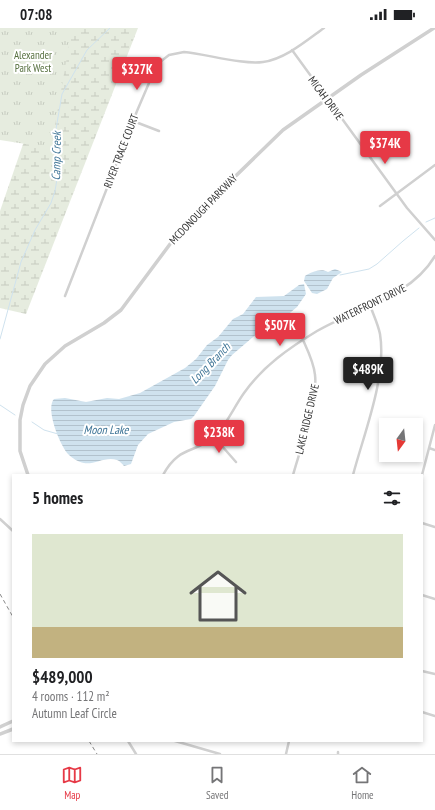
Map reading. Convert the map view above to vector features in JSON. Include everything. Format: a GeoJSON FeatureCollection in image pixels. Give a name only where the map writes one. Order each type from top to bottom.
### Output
{"type":"FeatureCollection","features":[{"type":"Feature","properties":{"kind":"street","name":"RIVER TRACE COURT"},"geometry":{"type":"LineString","coordinates":[[65,296],[133,121],[155,69],[160,62],[174,53],[193,53],[261,62],[278,58],[324,28]]}},
{"type":"Feature","properties":{"kind":"street","name":"MCDONOUGH PARKWAY"},"geometry":{"type":"LineString","coordinates":[[28,474],[20,451],[20,420],[27,392],[41,368],[59,350],[104,324],[121,310],[187,223],[283,130],[326,99],[434,28]]}},
{"type":"Feature","properties":{"kind":"street","name":"MICAH DRIVE"},"geometry":{"type":"LineString","coordinates":[[292,50],[326,99],[422,227],[435,240]]}},
{"type":"Feature","properties":{"kind":"street"},"geometry":{"type":"LineString","coordinates":[[133,121],[159,131]]}},
{"type":"Feature","properties":{"kind":"street"},"geometry":{"type":"LineString","coordinates":[[380,206],[435,165]]}},
{"type":"Feature","properties":{"kind":"street","name":"WATERFRONT DRIVE"},"geometry":{"type":"LineString","coordinates":[[164,474],[172,460],[177,456],[214,436],[260,374],[280,356],[332,323],[402,290],[422,274],[435,256]]}},
{"type":"Feature","properties":{"kind":"street"},"geometry":{"type":"LineString","coordinates":[[353,474],[378,383],[381,365],[379,332],[370,305]]}},
{"type":"Feature","properties":{"kind":"street","name":"LAKE RIDGE DRIVE"},"geometry":{"type":"LineString","coordinates":[[293,474],[313,402],[316,384],[313,363],[303,340]]}},
{"type":"Feature","properties":{"kind":"street"},"geometry":{"type":"LineString","coordinates":[[422,474],[435,425]]}},
{"type":"Feature","properties":{"kind":"street"},"geometry":{"type":"LineString","coordinates":[[214,436],[236,462]]}},
{"type":"Feature","properties":{"kind":"street"},"geometry":{"type":"LineString","coordinates":[[429,448],[435,450]]}},
{"type":"Feature","properties":{"kind":"street"},"geometry":{"type":"LineString","coordinates":[[0,519],[12,530]]}},
{"type":"Feature","properties":{"kind":"street"},"geometry":{"type":"LineString","coordinates":[[423,523],[435,526]]}},
{"type":"Feature","properties":{"kind":"street"},"geometry":{"type":"LineString","coordinates":[[5,524],[12,527]]}},
{"type":"Feature","properties":{"kind":"street"},"geometry":{"type":"LineString","coordinates":[[423,595],[435,599]]}},
{"type":"Feature","properties":{"kind":"street"},"geometry":{"type":"LineString","coordinates":[[423,671],[435,674]]}},
{"type":"Feature","properties":{"kind":"street"},"geometry":{"type":"LineString","coordinates":[[423,712],[435,716]]}},
{"type":"Feature","properties":{"kind":"street"},"geometry":{"type":"LineString","coordinates":[[0,727],[12,721]]}},
{"type":"Feature","properties":{"kind":"street"},"geometry":{"type":"LineString","coordinates":[[0,734],[12,729]]}},
{"type":"Feature","properties":{"kind":"street"},"geometry":{"type":"LineString","coordinates":[[129,742],[136,754]]}},
{"type":"Feature","properties":{"kind":"street"},"geometry":{"type":"LineString","coordinates":[[178,742],[220,754]]}},
{"type":"Feature","properties":{"kind":"street"},"geometry":{"type":"LineString","coordinates":[[286,754],[289,742]]}},
{"type":"Feature","properties":{"kind":"green space","name":"Alexander Park West"},"geometry":{"type":"Polygon","coordinates":[[[0,28],[72,28],[51,148],[0,140],[0,28]]]}},
{"type":"Feature","properties":{"kind":"green space"},"geometry":{"type":"Polygon","coordinates":[[[63,28],[138,28],[26,314],[0,308],[0,211],[63,28]]]}},
{"type":"Feature","properties":{"kind":"water"},"geometry":{"type":"Polygon","coordinates":[[[335,269],[342,272],[333,278],[327,289],[317,294],[312,293],[304,281],[305,276],[319,270],[328,272],[335,269]]]}},
{"type":"Feature","properties":{"kind":"water","name":"Moon Lake"},"geometry":{"type":"Polygon","coordinates":[[[304,284],[306,294],[297,307],[273,327],[260,331],[232,355],[215,386],[194,416],[191,419],[174,422],[148,434],[138,445],[131,464],[124,466],[119,461],[113,459],[84,463],[68,454],[61,443],[52,418],[51,411],[54,399],[65,398],[86,402],[107,398],[119,399],[140,393],[185,368],[196,359],[207,345],[218,337],[233,319],[243,314],[256,297],[284,296],[299,285],[304,284]]]}},
{"type":"Feature","properties":{"kind":"waterway","name":"Camp Creek"},"geometry":{"type":"LineString","coordinates":[[0,339],[21,262],[35,230],[51,203],[55,191],[58,173],[56,129],[62,94],[87,50],[110,28]]}},
{"type":"Feature","properties":{"kind":"waterway","name":"Long Branch"},"geometry":{"type":"LineString","coordinates":[[426,222],[435,218]]}},
{"type":"Feature","properties":{"kind":"waterway","name":"Long Branch"},"geometry":{"type":"LineString","coordinates":[[340,275],[369,269],[377,264],[419,228]]}},
{"type":"Feature","properties":{"kind":"waterway","name":"Long Branch"},"geometry":{"type":"LineString","coordinates":[[0,405],[15,415]]}},
{"type":"Feature","properties":{"kind":"waterway","name":"Long Branch"},"geometry":{"type":"LineString","coordinates":[[32,422],[44,430],[58,434]]}},
{"type":"Feature","properties":{"kind":"railway"},"geometry":{"type":"LineString","coordinates":[[0,594],[12,615]]}},
{"type":"Feature","properties":{"kind":"railway"},"geometry":{"type":"LineString","coordinates":[[90,742],[97,754]]}}]}
